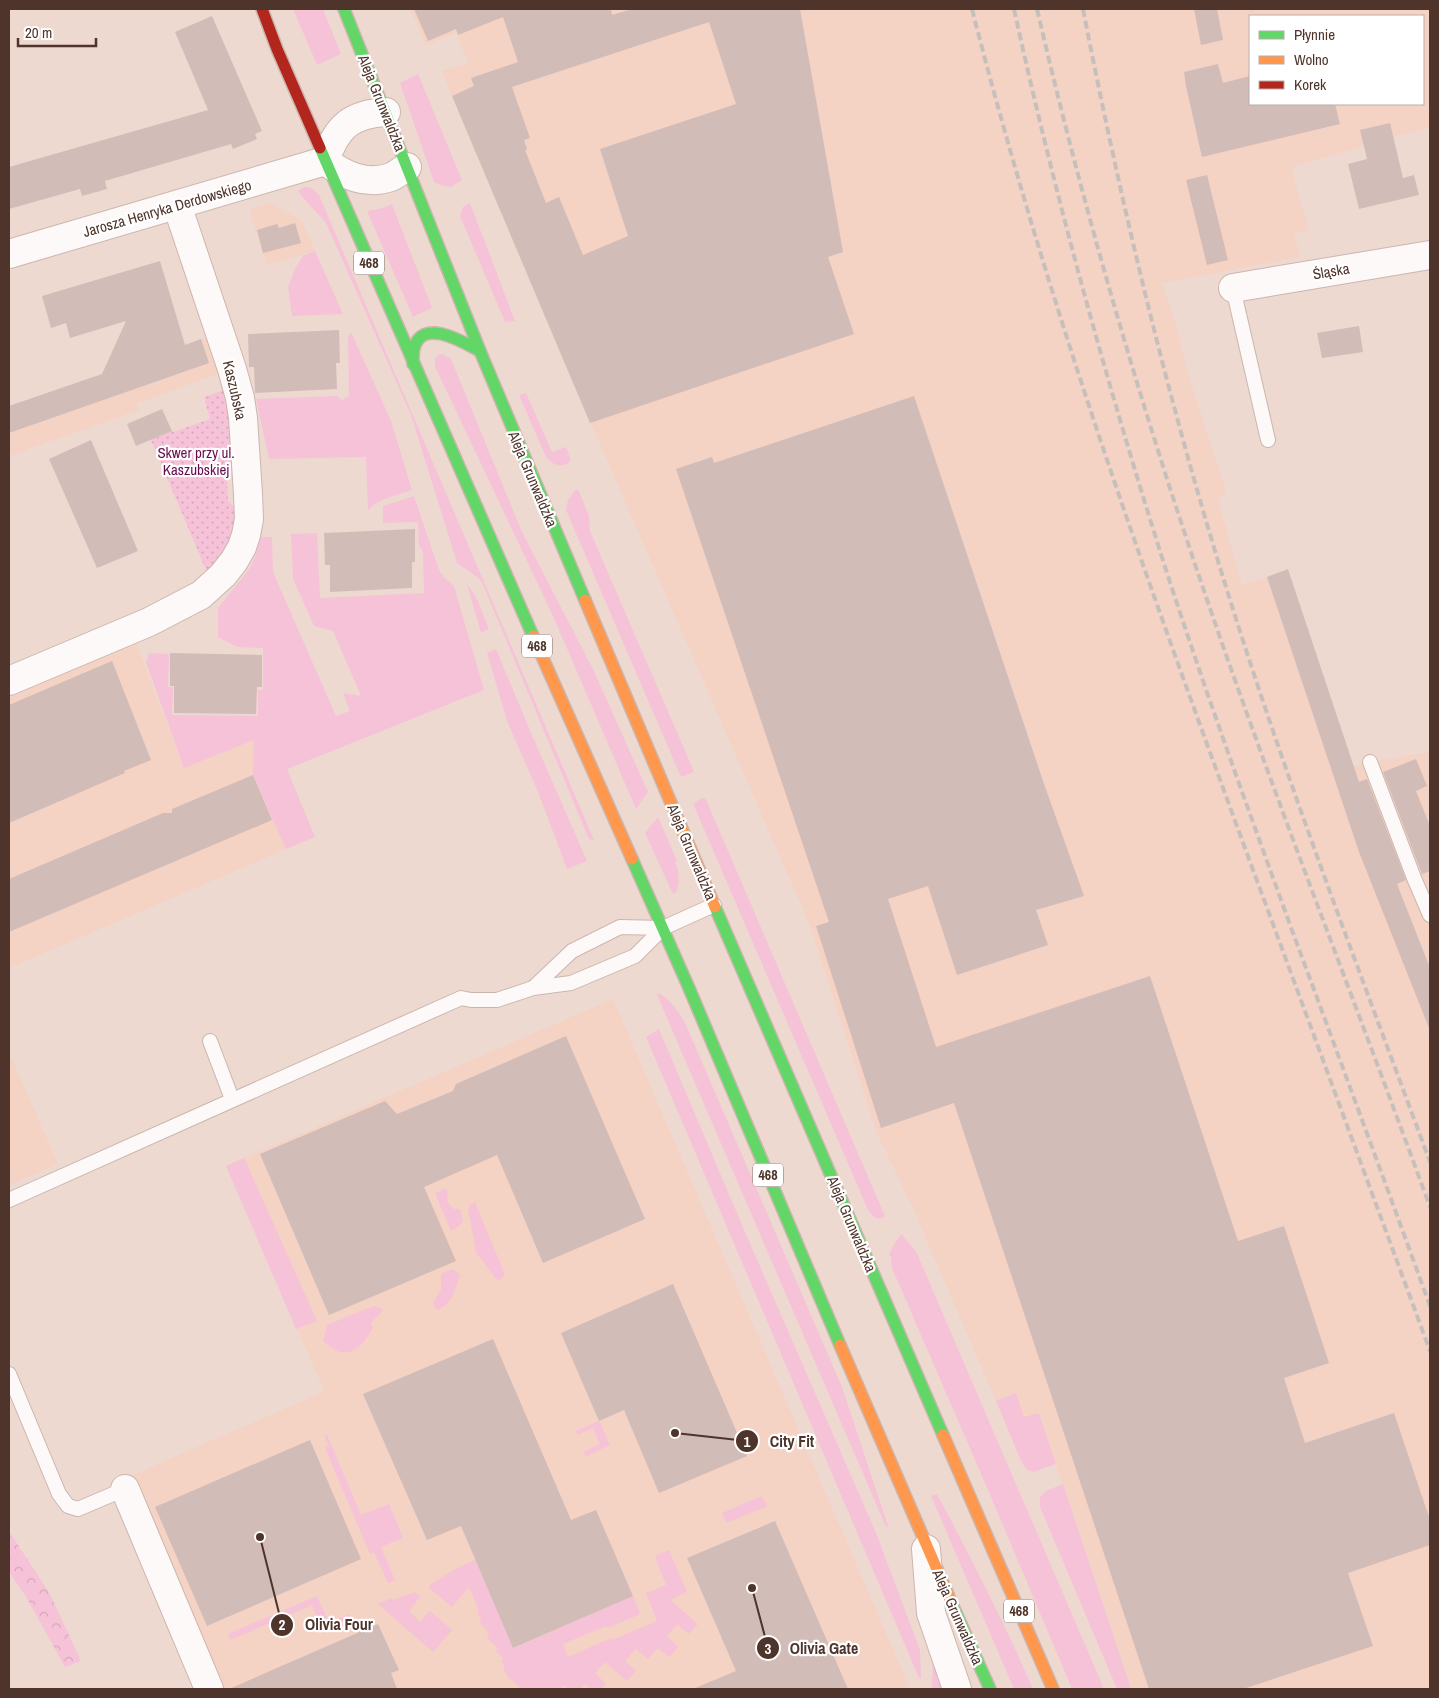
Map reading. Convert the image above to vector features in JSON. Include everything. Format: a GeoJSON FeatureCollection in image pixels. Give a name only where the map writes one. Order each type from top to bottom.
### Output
{"type":"FeatureCollection","features":[{"type":"Feature","properties":{"kind":"main road","name":"Aleja Grunwaldzka"},"geometry":{"type":"LineString","coordinates":[[262,9],[325,161],[663,928],[926,1545],[990,1689]]}},
{"type":"Feature","properties":{"kind":"main road","name":"Aleja Grunwaldzka"},"geometry":{"type":"LineString","coordinates":[[344,9],[541,499],[714,906],[1053,1689]]}},
{"type":"Feature","properties":{"kind":"main road"},"geometry":{"type":"LineString","coordinates":[[413,364],[412,352],[415,342],[431,332],[442,332],[480,351]]}},
{"type":"Feature","properties":{"kind":"street"},"geometry":{"type":"LineString","coordinates":[[386,112],[372,113],[346,124],[333,141],[325,161],[350,177],[365,181],[391,177],[407,167]]}},
{"type":"Feature","properties":{"kind":"street","name":"Jarosza Henryka Derdowskiego"},"geometry":{"type":"LineString","coordinates":[[9,254],[325,161]]}},
{"type":"Feature","properties":{"kind":"street","name":"Kaszubska"},"geometry":{"type":"LineString","coordinates":[[9,681],[149,622],[201,595],[223,575],[242,547],[249,519],[243,418],[240,398],[177,205]]}},
{"type":"Feature","properties":{"kind":"street","name":"Śląska"},"geometry":{"type":"LineString","coordinates":[[1232,288],[1430,255]]}},
{"type":"Feature","properties":{"kind":"street"},"geometry":{"type":"LineString","coordinates":[[125,1489],[209,1689]]}},
{"type":"Feature","properties":{"kind":"street","name":"Aleja Grunwaldzka"},"geometry":{"type":"LineString","coordinates":[[926,1545],[931,1613],[957,1689]]}},
{"type":"Feature","properties":{"kind":"lane"},"geometry":{"type":"LineString","coordinates":[[1232,288],[1268,440]]}},
{"type":"Feature","properties":{"kind":"lane"},"geometry":{"type":"LineString","coordinates":[[1370,762],[1430,915]]}},
{"type":"Feature","properties":{"kind":"lane"},"geometry":{"type":"LineString","coordinates":[[9,1200],[461,998],[496,1000],[533,988],[571,983],[634,956],[663,928],[714,906]]}},
{"type":"Feature","properties":{"kind":"lane"},"geometry":{"type":"LineString","coordinates":[[533,988],[572,951],[613,930],[620,927],[663,928]]}},
{"type":"Feature","properties":{"kind":"lane"},"geometry":{"type":"LineString","coordinates":[[210,1041],[232,1099]]}},
{"type":"Feature","properties":{"kind":"lane"},"geometry":{"type":"LineString","coordinates":[[9,1374],[59,1494],[68,1506],[78,1509],[125,1489]]}},
{"type":"Feature","properties":{"kind":"shaded area"},"geometry":{"type":"Polygon","coordinates":[[[410,9],[1430,9],[1430,128],[1394,136],[1394,138],[1296,165],[1292,172],[1309,230],[1294,234],[1300,257],[1162,283],[1177,328],[1188,374],[1226,491],[1218,500],[1242,585],[1267,577],[1335,711],[1354,766],[1430,752],[1430,1689],[1131,1689],[1039,1413],[1024,1417],[1016,1393],[996,1401],[915,1213],[876,1131],[811,928],[542,311],[459,114],[442,71],[468,63],[456,33],[426,45],[410,9]]]}},
{"type":"Feature","properties":{"kind":"shaded area"},"geometry":{"type":"Polygon","coordinates":[[[271,203],[302,221],[315,251],[267,265],[249,209],[271,203]]]}},
{"type":"Feature","properties":{"kind":"shaded area"},"geometry":{"type":"Polygon","coordinates":[[[210,336],[225,371],[137,404],[139,410],[9,456],[9,406],[210,336]]]}},
{"type":"Feature","properties":{"kind":"shaded area"},"geometry":{"type":"Polygon","coordinates":[[[136,643],[184,768],[254,740],[273,819],[286,849],[9,968],[9,698],[136,643]]]}},
{"type":"Feature","properties":{"kind":"shaded area"},"geometry":{"type":"Polygon","coordinates":[[[613,999],[910,1689],[193,1689],[110,1491],[124,1486],[135,1474],[321,1393],[323,1388],[226,1166],[613,999]]]}},
{"type":"Feature","properties":{"kind":"shaded area"},"geometry":{"type":"Polygon","coordinates":[[[9,1053],[58,1164],[9,1185],[9,1053]]]}},
{"type":"Feature","properties":{"kind":"green space"},"geometry":{"type":"Polygon","coordinates":[[[293,9],[323,9],[341,54],[317,65],[293,9]]]}},
{"type":"Feature","properties":{"kind":"green space"},"geometry":{"type":"Polygon","coordinates":[[[418,74],[462,180],[451,187],[434,182],[400,83],[418,74]]]}},
{"type":"Feature","properties":{"kind":"green space"},"geometry":{"type":"Polygon","coordinates":[[[305,187],[312,188],[319,195],[594,840],[588,837],[482,582],[457,563],[411,415],[326,223],[298,190],[305,187]]]}},
{"type":"Feature","properties":{"kind":"green space"},"geometry":{"type":"Polygon","coordinates":[[[470,203],[515,321],[505,322],[460,216],[463,207],[470,203]]]}},
{"type":"Feature","properties":{"kind":"green space"},"geometry":{"type":"Polygon","coordinates":[[[392,204],[432,308],[413,317],[367,211],[392,204]]]}},
{"type":"Feature","properties":{"kind":"green space"},"geometry":{"type":"Polygon","coordinates":[[[315,251],[343,314],[292,316],[288,287],[295,269],[303,256],[315,251]]]}},
{"type":"Feature","properties":{"kind":"green space"},"geometry":{"type":"Polygon","coordinates":[[[351,332],[391,421],[412,490],[382,500],[368,511],[366,457],[269,459],[256,399],[337,396],[342,400],[349,396],[348,337],[351,332]]]}},
{"type":"Feature","properties":{"kind":"green space"},"geometry":{"type":"Polygon","coordinates":[[[442,354],[451,359],[522,532],[594,671],[648,792],[636,809],[553,616],[435,367],[435,359],[438,355],[442,354]]]}},
{"type":"Feature","properties":{"kind":"green space","name":"Skwer przy ul. Kaszubskiej"},"geometry":{"type":"Polygon","coordinates":[[[224,390],[227,399],[232,470],[227,477],[228,501],[243,515],[240,532],[215,564],[206,570],[151,440],[210,419],[204,397],[224,390]]]}},
{"type":"Feature","properties":{"kind":"green space"},"geometry":{"type":"Polygon","coordinates":[[[526,393],[552,452],[566,447],[571,461],[561,466],[552,463],[546,457],[519,395],[526,393]]]}},
{"type":"Feature","properties":{"kind":"green space"},"geometry":{"type":"Polygon","coordinates":[[[576,489],[579,491],[589,516],[590,531],[694,772],[681,777],[566,510],[568,500],[576,489]]]}},
{"type":"Feature","properties":{"kind":"green space"},"geometry":{"type":"Polygon","coordinates":[[[414,496],[439,570],[454,586],[484,690],[287,769],[315,837],[286,849],[253,775],[254,740],[184,768],[146,662],[149,653],[169,654],[168,687],[173,687],[172,715],[258,716],[258,690],[263,690],[263,648],[237,647],[218,637],[218,608],[250,568],[256,555],[259,537],[272,537],[273,572],[336,716],[350,711],[343,693],[361,696],[333,631],[314,626],[293,579],[291,534],[317,533],[320,598],[424,593],[423,553],[419,545],[418,522],[383,523],[383,506],[414,496]]]}},
{"type":"Feature","properties":{"kind":"green space"},"geometry":{"type":"Polygon","coordinates":[[[467,584],[476,597],[489,629],[481,633],[467,584]]]}},
{"type":"Feature","properties":{"kind":"green space"},"geometry":{"type":"Polygon","coordinates":[[[496,649],[587,861],[567,869],[538,792],[507,721],[487,653],[496,649]]]}},
{"type":"Feature","properties":{"kind":"green space"},"geometry":{"type":"Polygon","coordinates":[[[705,798],[707,802],[885,1216],[882,1218],[875,1218],[868,1210],[693,804],[705,798]]]}},
{"type":"Feature","properties":{"kind":"green space"},"geometry":{"type":"Polygon","coordinates":[[[658,817],[677,861],[675,861],[679,882],[675,894],[672,892],[645,833],[658,817]]]}},
{"type":"Feature","properties":{"kind":"green space"},"geometry":{"type":"Polygon","coordinates":[[[659,993],[675,1008],[686,1025],[842,1387],[888,1526],[886,1527],[660,1002],[657,994],[659,993]]]}},
{"type":"Feature","properties":{"kind":"green space"},"geometry":{"type":"Polygon","coordinates":[[[659,1029],[876,1533],[920,1650],[921,1678],[919,1678],[646,1037],[659,1029]]]}},
{"type":"Feature","properties":{"kind":"green space"},"geometry":{"type":"Polygon","coordinates":[[[244,1158],[317,1321],[296,1329],[226,1166],[244,1158]]]}},
{"type":"Feature","properties":{"kind":"green space"},"geometry":{"type":"Polygon","coordinates":[[[444,1189],[447,1190],[448,1203],[454,1209],[460,1209],[463,1221],[451,1231],[435,1193],[444,1189]]]}},
{"type":"Feature","properties":{"kind":"green space"},"geometry":{"type":"Polygon","coordinates":[[[475,1202],[505,1275],[499,1280],[496,1279],[476,1252],[468,1209],[475,1202]]]}},
{"type":"Feature","properties":{"kind":"green space"},"geometry":{"type":"Polygon","coordinates":[[[901,1234],[916,1251],[1104,1689],[1072,1689],[892,1268],[889,1255],[901,1234]]]}},
{"type":"Feature","properties":{"kind":"green space"},"geometry":{"type":"Polygon","coordinates":[[[452,1269],[460,1274],[455,1290],[450,1300],[437,1310],[433,1302],[441,1290],[441,1274],[452,1269]]]}},
{"type":"Feature","properties":{"kind":"green space"},"geometry":{"type":"Polygon","coordinates":[[[374,1306],[383,1310],[371,1323],[373,1327],[371,1332],[356,1349],[340,1352],[323,1341],[327,1325],[374,1306]]]}},
{"type":"Feature","properties":{"kind":"green space"},"geometry":{"type":"Polygon","coordinates":[[[1016,1393],[1024,1417],[1039,1413],[1056,1464],[1033,1472],[1026,1469],[1022,1463],[996,1401],[1016,1393]]]}},
{"type":"Feature","properties":{"kind":"green space"},"geometry":{"type":"Polygon","coordinates":[[[599,1421],[610,1445],[586,1456],[584,1452],[600,1444],[593,1428],[577,1435],[576,1431],[599,1421]]]}},
{"type":"Feature","properties":{"kind":"green space"},"geometry":{"type":"Polygon","coordinates":[[[327,1435],[361,1515],[389,1504],[403,1538],[381,1547],[395,1580],[388,1583],[374,1552],[370,1554],[325,1448],[329,1446],[324,1436],[327,1435]]]}},
{"type":"Feature","properties":{"kind":"green space"},"geometry":{"type":"Polygon","coordinates":[[[1063,1484],[1131,1689],[1117,1689],[1040,1507],[1040,1497],[1046,1491],[1063,1484]]]}},
{"type":"Feature","properties":{"kind":"green space"},"geometry":{"type":"Polygon","coordinates":[[[937,1494],[987,1590],[1033,1689],[1014,1689],[931,1496],[937,1494]]]}},
{"type":"Feature","properties":{"kind":"green space"},"geometry":{"type":"Polygon","coordinates":[[[762,1496],[767,1506],[726,1523],[722,1513],[762,1496]]]}},
{"type":"Feature","properties":{"kind":"green space"},"geometry":{"type":"Polygon","coordinates":[[[9,1531],[50,1594],[81,1661],[65,1667],[25,1595],[9,1572],[9,1531]]]}},
{"type":"Feature","properties":{"kind":"green space"},"geometry":{"type":"Polygon","coordinates":[[[669,1550],[687,1592],[670,1600],[698,1624],[689,1634],[677,1624],[667,1636],[678,1647],[669,1657],[658,1648],[648,1659],[636,1649],[625,1661],[636,1671],[627,1681],[605,1662],[595,1673],[606,1684],[601,1689],[591,1689],[585,1684],[580,1689],[568,1689],[563,1685],[560,1689],[522,1689],[506,1675],[504,1664],[501,1661],[503,1658],[496,1651],[498,1648],[487,1638],[489,1633],[480,1623],[481,1618],[477,1614],[479,1611],[471,1591],[468,1588],[452,1607],[429,1588],[431,1584],[459,1567],[475,1560],[514,1648],[633,1596],[640,1614],[563,1644],[568,1657],[657,1621],[646,1593],[666,1585],[655,1556],[669,1550]]]}},
{"type":"Feature","properties":{"kind":"green space"},"geometry":{"type":"Polygon","coordinates":[[[415,1592],[420,1597],[409,1611],[420,1622],[430,1611],[452,1630],[433,1652],[378,1604],[415,1592]]]}},
{"type":"Feature","properties":{"kind":"green space"},"geometry":{"type":"Polygon","coordinates":[[[317,1596],[329,1623],[350,1614],[352,1618],[323,1631],[312,1605],[230,1640],[228,1634],[317,1596]]]}},
{"type":"Feature","properties":{"kind":"green space"},"geometry":{"type":"Polygon","coordinates":[[[933,1656],[949,1689],[932,1689],[933,1656]]]}},
{"type":"Feature","properties":{"kind":"building"},"geometry":{"type":"Polygon","coordinates":[[[414,9],[611,9],[612,15],[632,9],[800,9],[843,252],[828,257],[854,334],[590,423],[452,96],[474,86],[471,78],[518,62],[503,17],[458,35],[456,29],[428,41],[414,9]],[[709,22],[512,87],[530,138],[524,140],[527,149],[525,150],[546,203],[559,197],[583,255],[628,236],[600,149],[736,104],[709,22]]]}},
{"type":"Feature","properties":{"kind":"building"},"geometry":{"type":"Polygon","coordinates":[[[1194,9],[1217,9],[1223,40],[1201,45],[1194,9]]]}},
{"type":"Feature","properties":{"kind":"building"},"geometry":{"type":"Polygon","coordinates":[[[212,16],[262,131],[255,134],[257,139],[233,149],[231,144],[105,181],[107,189],[82,196],[80,189],[9,209],[9,167],[208,110],[175,32],[212,16]]]}},
{"type":"Feature","properties":{"kind":"building"},"geometry":{"type":"Polygon","coordinates":[[[1218,64],[1223,83],[1249,76],[1249,105],[1335,105],[1340,124],[1202,157],[1184,72],[1218,64]]]}},
{"type":"Feature","properties":{"kind":"building"},"geometry":{"type":"Polygon","coordinates":[[[1390,123],[1403,178],[1414,175],[1419,195],[1359,209],[1348,164],[1367,159],[1360,130],[1390,123]]]}},
{"type":"Feature","properties":{"kind":"building"},"geometry":{"type":"Polygon","coordinates":[[[1207,175],[1228,260],[1207,265],[1186,180],[1207,175]]]}},
{"type":"Feature","properties":{"kind":"building"},"geometry":{"type":"Polygon","coordinates":[[[295,223],[301,243],[263,253],[257,230],[277,224],[279,228],[295,223]]]}},
{"type":"Feature","properties":{"kind":"building"},"geometry":{"type":"Polygon","coordinates":[[[160,261],[185,345],[201,339],[209,363],[9,433],[9,406],[102,374],[126,321],[70,338],[66,323],[51,328],[42,296],[160,261]]]}},
{"type":"Feature","properties":{"kind":"building"},"geometry":{"type":"Polygon","coordinates":[[[1359,326],[1363,352],[1322,358],[1317,333],[1359,326]]]}},
{"type":"Feature","properties":{"kind":"building"},"geometry":{"type":"Polygon","coordinates":[[[339,330],[340,363],[336,363],[337,389],[255,393],[254,367],[249,367],[248,334],[339,330]]]}},
{"type":"Feature","properties":{"kind":"building"},"geometry":{"type":"Polygon","coordinates":[[[914,396],[1044,784],[1084,896],[1036,910],[1048,945],[957,975],[928,886],[888,899],[936,1047],[1150,976],[1238,1241],[1284,1226],[1329,1363],[1284,1378],[1305,1443],[1394,1413],[1430,1520],[1430,1545],[1348,1573],[1373,1646],[1243,1689],[1149,1689],[954,1103],[881,1128],[816,926],[829,922],[676,469],[712,457],[714,463],[914,396]]]}},
{"type":"Feature","properties":{"kind":"building"},"geometry":{"type":"Polygon","coordinates":[[[162,409],[172,431],[136,446],[127,424],[162,409]]]}},
{"type":"Feature","properties":{"kind":"building"},"geometry":{"type":"Polygon","coordinates":[[[91,440],[138,551],[97,568],[49,459],[91,440]]]}},
{"type":"Feature","properties":{"kind":"building"},"geometry":{"type":"Polygon","coordinates":[[[415,529],[415,562],[412,562],[412,588],[330,592],[330,565],[325,565],[324,533],[415,529]]]}},
{"type":"Feature","properties":{"kind":"building"},"geometry":{"type":"Polygon","coordinates":[[[1288,569],[1359,782],[1367,779],[1406,880],[1397,884],[1430,968],[1430,1028],[1359,852],[1267,577],[1288,569]]]}},
{"type":"Feature","properties":{"kind":"building"},"geometry":{"type":"Polygon","coordinates":[[[170,653],[262,655],[262,687],[257,687],[256,714],[174,713],[174,686],[170,686],[170,653]]]}},
{"type":"Feature","properties":{"kind":"building"},"geometry":{"type":"Polygon","coordinates":[[[112,661],[151,760],[9,823],[9,705],[112,661]]]}},
{"type":"Feature","properties":{"kind":"building"},"geometry":{"type":"Polygon","coordinates":[[[1416,759],[1427,786],[1416,791],[1430,826],[1430,871],[1422,874],[1383,772],[1416,759]]]}},
{"type":"Feature","properties":{"kind":"building"},"geometry":{"type":"Polygon","coordinates":[[[253,775],[272,820],[9,932],[9,879],[163,813],[172,813],[172,809],[253,775]]]}},
{"type":"Feature","properties":{"kind":"building"},"geometry":{"type":"Polygon","coordinates":[[[566,1036],[645,1219],[543,1263],[497,1155],[424,1187],[456,1261],[329,1315],[260,1154],[385,1101],[397,1114],[453,1091],[456,1084],[566,1036]]]}},
{"type":"Feature","properties":{"kind":"building"},"geometry":{"type":"Polygon","coordinates":[[[673,1284],[747,1456],[659,1493],[624,1410],[599,1421],[561,1333],[673,1284]]]}},
{"type":"Feature","properties":{"kind":"building"},"geometry":{"type":"Polygon","coordinates":[[[493,1339],[571,1520],[596,1510],[633,1596],[513,1648],[461,1526],[427,1540],[363,1394],[493,1339]]]}},
{"type":"Feature","properties":{"kind":"building"},"geometry":{"type":"Polygon","coordinates":[[[310,1440],[361,1559],[207,1626],[155,1507],[310,1440]]]}},
{"type":"Feature","properties":{"kind":"building"},"geometry":{"type":"Polygon","coordinates":[[[775,1521],[848,1689],[693,1689],[736,1671],[687,1558],[775,1521]]]}},
{"type":"Feature","properties":{"kind":"building"},"geometry":{"type":"Polygon","coordinates":[[[378,1624],[399,1670],[391,1673],[397,1689],[229,1689],[378,1624]]]}},
{"type":"Feature","properties":{"kind":"railway"},"geometry":{"type":"LineString","coordinates":[[972,9],[1030,217],[1094,422],[1201,728],[1430,1351]]}},
{"type":"Feature","properties":{"kind":"railway"},"geometry":{"type":"LineString","coordinates":[[1014,9],[1029,78],[1081,282],[1119,417],[1160,551],[1293,933],[1430,1306]]}},
{"type":"Feature","properties":{"kind":"railway"},"geometry":{"type":"LineString","coordinates":[[1037,9],[1092,226],[1133,369],[1177,511],[1256,739],[1430,1207]]}},
{"type":"Feature","properties":{"kind":"railway"},"geometry":{"type":"LineString","coordinates":[[1083,9],[1112,151],[1145,293],[1181,434],[1222,574],[1245,648],[1296,796],[1430,1162]]}},
{"type":"Feature","properties":{"kind":"traffic: fast"},"geometry":{"type":"LineString","coordinates":[[344,9],[480,351],[585,600]]}},
{"type":"Feature","properties":{"kind":"traffic: fast"},"geometry":{"type":"LineString","coordinates":[[320,148],[533,636]]}},
{"type":"Feature","properties":{"kind":"traffic: fast"},"geometry":{"type":"LineString","coordinates":[[413,364],[414,348],[419,339],[426,334],[444,334],[480,351]]}},
{"type":"Feature","properties":{"kind":"traffic: fast"},"geometry":{"type":"LineString","coordinates":[[632,859],[689,988],[840,1345]]}},
{"type":"Feature","properties":{"kind":"traffic: fast"},"geometry":{"type":"LineString","coordinates":[[715,907],[943,1435]]}},
{"type":"Feature","properties":{"kind":"traffic: fast"},"geometry":{"type":"LineString","coordinates":[[952,1604],[990,1689]]}},
{"type":"Feature","properties":{"kind":"traffic: slow"},"geometry":{"type":"LineString","coordinates":[[585,600],[715,907]]}},
{"type":"Feature","properties":{"kind":"traffic: slow"},"geometry":{"type":"LineString","coordinates":[[533,636],[632,859]]}},
{"type":"Feature","properties":{"kind":"traffic: slow"},"geometry":{"type":"LineString","coordinates":[[840,1345],[952,1604]]}},
{"type":"Feature","properties":{"kind":"traffic: slow"},"geometry":{"type":"LineString","coordinates":[[943,1435],[1053,1689]]}},
{"type":"Feature","properties":{"kind":"traffic: jam"},"geometry":{"type":"LineString","coordinates":[[262,9],[277,49],[320,148]]}},
{"type":"Feature","properties":{"kind":"place","name":"City Fit"},"geometry":{"type":"Point","coordinates":[675,1433]}},
{"type":"Feature","properties":{"kind":"place","name":"Olivia Four"},"geometry":{"type":"Point","coordinates":[260,1537]}},
{"type":"Feature","properties":{"kind":"place","name":"Olivia Gate"},"geometry":{"type":"Point","coordinates":[752,1588]}}]}
